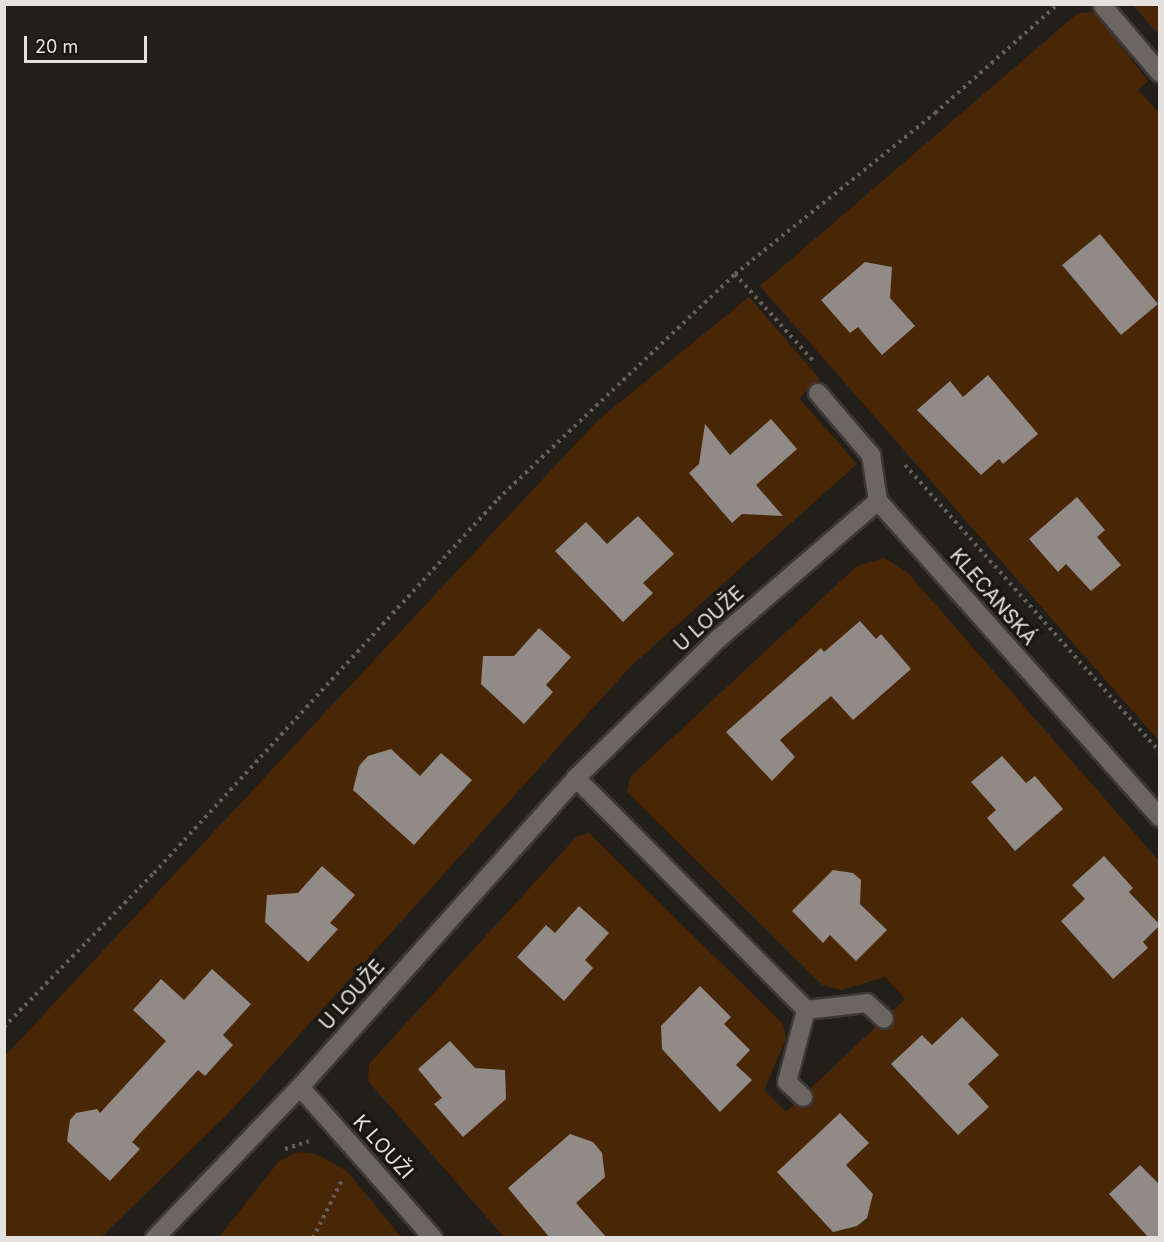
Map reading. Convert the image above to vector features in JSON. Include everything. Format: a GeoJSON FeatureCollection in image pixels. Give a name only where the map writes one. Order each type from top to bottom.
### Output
{"type":"FeatureCollection","features":[{"type":"Feature","properties":{"kind":"street"},"geometry":{"type":"LineString","coordinates":[[1103,6],[1160,73]]}},
{"type":"Feature","properties":{"kind":"street"},"geometry":{"type":"LineString","coordinates":[[818,393],[872,455],[878,501]]}},
{"type":"Feature","properties":{"kind":"street","name":"U LOUŽE"},"geometry":{"type":"LineString","coordinates":[[154,1238],[300,1087],[576,778],[718,639],[878,501]]}},
{"type":"Feature","properties":{"kind":"street","name":"KLECANSKÁ"},"geometry":{"type":"LineString","coordinates":[[878,501],[1160,818]]}},
{"type":"Feature","properties":{"kind":"street"},"geometry":{"type":"LineString","coordinates":[[576,778],[806,1010]]}},
{"type":"Feature","properties":{"kind":"street"},"geometry":{"type":"LineString","coordinates":[[806,1010],[867,1003],[884,1019]]}},
{"type":"Feature","properties":{"kind":"street"},"geometry":{"type":"LineString","coordinates":[[802,1097],[787,1082],[806,1010]]}},
{"type":"Feature","properties":{"kind":"street","name":"K LOUŽI"},"geometry":{"type":"LineString","coordinates":[[300,1087],[433,1238]]}},
{"type":"Feature","properties":{"kind":"path"},"geometry":{"type":"LineString","coordinates":[[4,1028],[154,873],[498,498],[735,274],[943,105],[1058,4]]}},
{"type":"Feature","properties":{"kind":"path"},"geometry":{"type":"LineString","coordinates":[[735,274],[819,367]]}},
{"type":"Feature","properties":{"kind":"path"},"geometry":{"type":"LineString","coordinates":[[902,462],[1160,752]]}},
{"type":"Feature","properties":{"kind":"path"},"geometry":{"type":"LineString","coordinates":[[278,1156],[285,1148],[310,1141],[320,1149]]}},
{"type":"Feature","properties":{"kind":"path"},"geometry":{"type":"LineString","coordinates":[[313,1238],[347,1171]]}},
{"type":"Feature","properties":{"kind":"shaded area"},"geometry":{"type":"Polygon","coordinates":[[[1133,5],[1159,5],[1159,35],[1133,5]]]}},
{"type":"Feature","properties":{"kind":"shaded area"},"geometry":{"type":"Polygon","coordinates":[[[1095,12],[1148,81],[1138,90],[1159,113],[1159,741],[760,286],[1078,13],[1095,12]]]}},
{"type":"Feature","properties":{"kind":"shaded area"},"geometry":{"type":"Polygon","coordinates":[[[749,297],[820,379],[799,398],[857,464],[630,667],[229,1113],[101,1237],[5,1237],[4,1057],[598,420],[749,297]]]}},
{"type":"Feature","properties":{"kind":"shaded area"},"geometry":{"type":"Polygon","coordinates":[[[884,558],[908,573],[1159,861],[1159,1237],[504,1237],[368,1081],[369,1064],[577,836],[589,833],[783,1024],[786,1039],[764,1090],[786,1112],[905,999],[885,977],[842,990],[822,985],[627,792],[630,777],[857,566],[884,558]]]}},
{"type":"Feature","properties":{"kind":"shaded area"},"geometry":{"type":"Polygon","coordinates":[[[297,1152],[316,1154],[347,1171],[401,1237],[219,1237],[279,1161],[297,1152]]]}},
{"type":"Feature","properties":{"kind":"building"},"geometry":{"type":"Polygon","coordinates":[[[1100,234],[1158,304],[1121,335],[1062,265],[1100,234]]]}},
{"type":"Feature","properties":{"kind":"building"},"geometry":{"type":"Polygon","coordinates":[[[865,262],[892,267],[890,298],[915,326],[882,355],[858,327],[850,333],[821,300],[865,262]]]}},
{"type":"Feature","properties":{"kind":"building"},"geometry":{"type":"Polygon","coordinates":[[[988,375],[1038,434],[1003,464],[999,459],[981,475],[917,410],[950,381],[963,397],[988,375]]]}},
{"type":"Feature","properties":{"kind":"building"},"geometry":{"type":"Polygon","coordinates":[[[771,419],[797,449],[756,485],[783,516],[742,514],[732,523],[689,473],[699,464],[705,424],[730,455],[771,419]]]}},
{"type":"Feature","properties":{"kind":"building"},"geometry":{"type":"Polygon","coordinates":[[[1077,497],[1105,530],[1097,537],[1121,565],[1091,591],[1066,564],[1058,572],[1029,539],[1077,497]]]}},
{"type":"Feature","properties":{"kind":"building"},"geometry":{"type":"Polygon","coordinates":[[[638,516],[674,554],[643,583],[653,593],[623,622],[555,551],[586,522],[607,544],[638,516]]]}},
{"type":"Feature","properties":{"kind":"building"},"geometry":{"type":"Polygon","coordinates":[[[860,621],[876,639],[881,634],[911,669],[853,720],[831,696],[780,740],[795,757],[772,781],[726,732],[821,648],[824,652],[860,621]]]}},
{"type":"Feature","properties":{"kind":"building"},"geometry":{"type":"Polygon","coordinates":[[[539,628],[571,657],[546,685],[553,692],[524,724],[481,684],[483,656],[514,656],[539,628]]]}},
{"type":"Feature","properties":{"kind":"building"},"geometry":{"type":"Polygon","coordinates":[[[391,749],[420,776],[441,753],[472,780],[414,845],[353,790],[359,766],[368,756],[391,749]]]}},
{"type":"Feature","properties":{"kind":"building"},"geometry":{"type":"Polygon","coordinates":[[[1002,756],[1026,783],[1035,776],[1063,809],[1015,851],[987,818],[996,810],[971,782],[1002,756]]]}},
{"type":"Feature","properties":{"kind":"building"},"geometry":{"type":"Polygon","coordinates":[[[1104,856],[1133,888],[1129,892],[1160,925],[1143,942],[1148,948],[1113,979],[1061,921],[1085,899],[1072,885],[1104,856]]]}},
{"type":"Feature","properties":{"kind":"building"},"geometry":{"type":"Polygon","coordinates":[[[322,866],[355,895],[330,923],[338,929],[308,962],[265,922],[267,895],[298,893],[322,866]]]}},
{"type":"Feature","properties":{"kind":"building"},"geometry":{"type":"Polygon","coordinates":[[[833,870],[853,873],[861,880],[860,904],[887,930],[856,961],[830,935],[823,943],[792,911],[833,870]]]}},
{"type":"Feature","properties":{"kind":"building"},"geometry":{"type":"Polygon","coordinates":[[[579,906],[609,933],[585,960],[593,968],[564,1001],[517,957],[546,925],[555,933],[579,906]]]}},
{"type":"Feature","properties":{"kind":"building"},"geometry":{"type":"Polygon","coordinates":[[[212,969],[251,1004],[223,1035],[233,1045],[205,1076],[198,1070],[132,1142],[140,1149],[110,1181],[67,1141],[70,1120],[76,1113],[97,1109],[100,1113],[166,1041],[133,1010],[161,979],[184,1000],[212,969]]]}},
{"type":"Feature","properties":{"kind":"building"},"geometry":{"type":"Polygon","coordinates":[[[700,986],[731,1017],[724,1024],[750,1050],[736,1065],[752,1080],[720,1112],[662,1049],[661,1026],[700,986]]]}},
{"type":"Feature","properties":{"kind":"building"},"geometry":{"type":"Polygon","coordinates":[[[962,1017],[999,1055],[968,1084],[989,1107],[958,1135],[891,1064],[922,1035],[932,1045],[962,1017]]]}},
{"type":"Feature","properties":{"kind":"building"},"geometry":{"type":"Polygon","coordinates":[[[450,1041],[475,1068],[505,1070],[506,1099],[463,1137],[434,1104],[442,1098],[418,1069],[450,1041]]]}},
{"type":"Feature","properties":{"kind":"building"},"geometry":{"type":"Polygon","coordinates":[[[840,1113],[869,1143],[846,1165],[873,1194],[867,1218],[857,1226],[833,1232],[777,1172],[840,1113]]]}},
{"type":"Feature","properties":{"kind":"building"},"geometry":{"type":"Polygon","coordinates":[[[570,1134],[593,1142],[602,1153],[605,1177],[576,1203],[607,1238],[550,1238],[508,1188],[570,1134]]]}},
{"type":"Feature","properties":{"kind":"building"},"geometry":{"type":"Polygon","coordinates":[[[1140,1165],[1160,1185],[1160,1238],[1149,1238],[1109,1194],[1140,1165]]]}}]}
